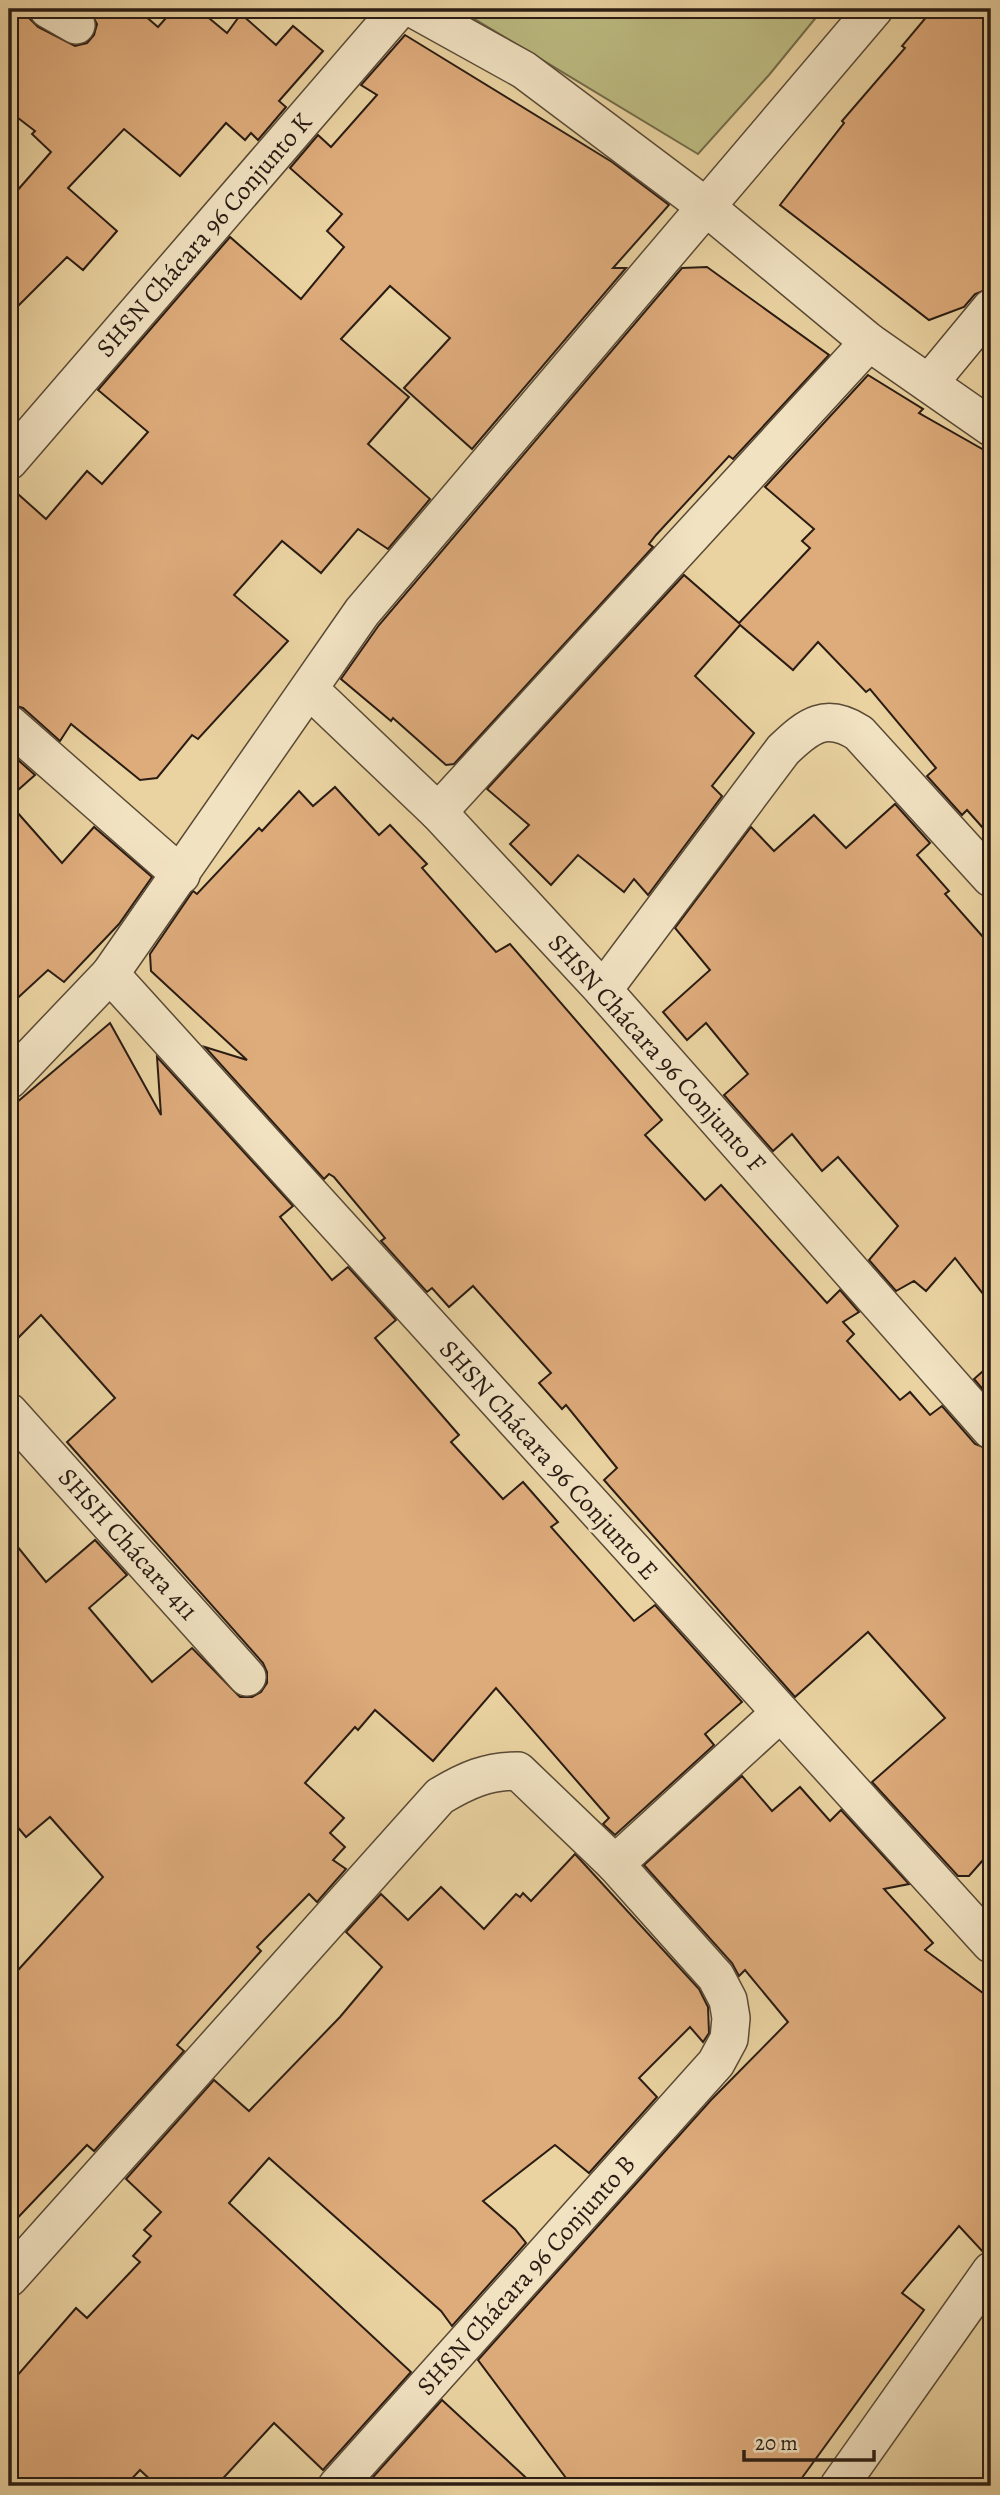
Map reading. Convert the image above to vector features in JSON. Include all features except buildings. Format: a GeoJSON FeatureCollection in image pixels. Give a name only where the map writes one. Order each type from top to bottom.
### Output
{"type":"FeatureCollection","features":[{"type":"Feature","properties":{"kind":"street","name":"SHSN Chácara 96 Conjunto K"},"geometry":{"type":"LineString","coordinates":[[9,461],[399,9]]}},
{"type":"Feature","properties":{"kind":"street"},"geometry":{"type":"LineString","coordinates":[[414,9],[524,70],[705,206],[869,342],[991,427]]}},
{"type":"Feature","properties":{"kind":"street"},"geometry":{"type":"LineString","coordinates":[[9,1080],[110,974],[362,612],[874,9]]}},
{"type":"Feature","properties":{"kind":"street"},"geometry":{"type":"LineString","coordinates":[[929,383],[991,308]]}},
{"type":"Feature","properties":{"kind":"street"},"geometry":{"type":"LineString","coordinates":[[438,812],[869,342]]}},
{"type":"Feature","properties":{"kind":"street","name":"SHSN Chácara 96 Conjunto F"},"geometry":{"type":"LineString","coordinates":[[310,690],[438,812],[603,990],[991,1430]]}},
{"type":"Feature","properties":{"kind":"street"},"geometry":{"type":"LineString","coordinates":[[603,990],[783,750],[815,724],[833,721],[859,733],[991,878]]}},
{"type":"Feature","properties":{"kind":"street"},"geometry":{"type":"LineString","coordinates":[[9,724],[181,875]]}},
{"type":"Feature","properties":{"kind":"street","name":"SHSN Chácara 96 Conjunto E"},"geometry":{"type":"LineString","coordinates":[[110,974],[779,1714],[986,1925]]}},
{"type":"Feature","properties":{"kind":"street","name":"SHSH Chácara 411"},"geometry":{"type":"LineString","coordinates":[[9,1412],[247,1677]]}},
{"type":"Feature","properties":{"kind":"street"},"geometry":{"type":"LineString","coordinates":[[615,1864],[779,1714]]}},
{"type":"Feature","properties":{"kind":"street","name":"SHSN Chácara 96 Conjunto B"},"geometry":{"type":"LineString","coordinates":[[9,2278],[440,1796],[467,1780],[493,1771],[518,1771],[615,1864],[716,1977],[728,2000],[731,2018],[729,2039],[716,2063],[337,2486]]}},
{"type":"Feature","properties":{"kind":"street"},"geometry":{"type":"LineString","coordinates":[[839,2486],[991,2271]]}},
{"type":"Feature","properties":{"kind":"shaded area"},"geometry":{"type":"Polygon","coordinates":[[[458,9],[823,9],[769,75],[698,154],[458,9]]]}}]}
